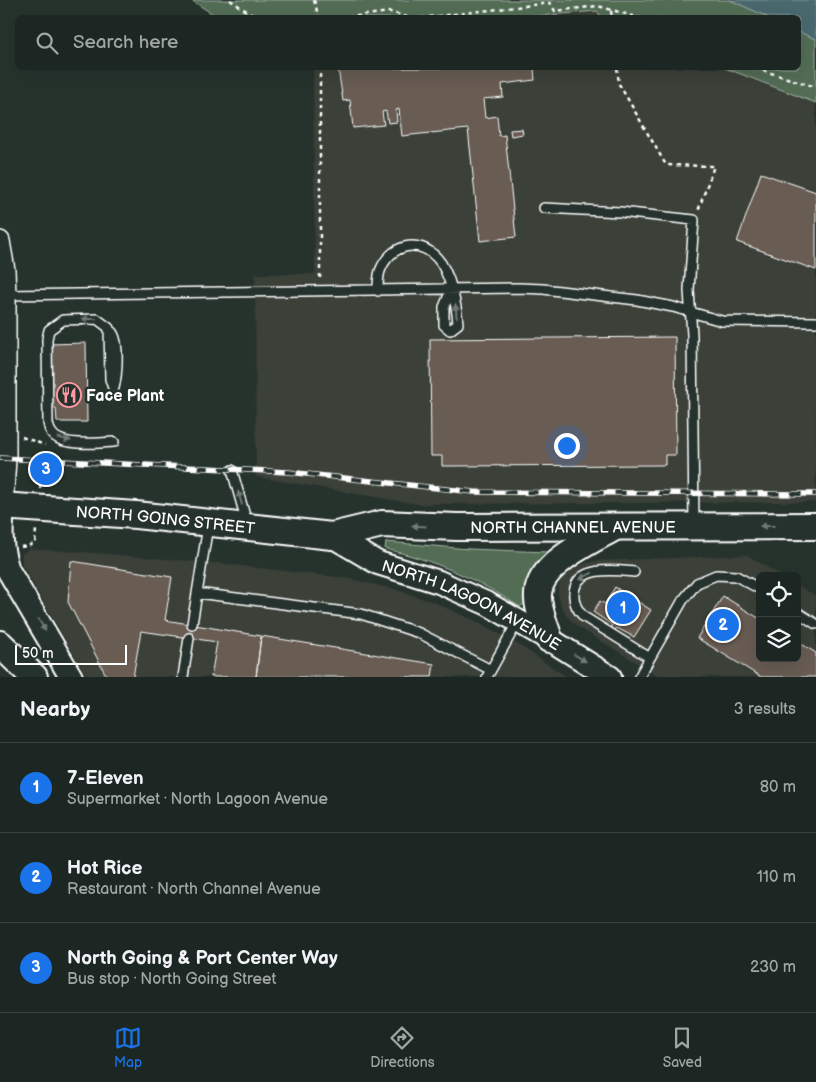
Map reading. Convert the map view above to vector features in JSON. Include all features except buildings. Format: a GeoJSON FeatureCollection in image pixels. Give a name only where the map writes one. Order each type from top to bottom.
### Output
{"type":"FeatureCollection","features":[{"type":"Feature","properties":{"kind":"main road","name":"NORTH GOING STREET"},"geometry":{"type":"LineString","coordinates":[[2,506],[136,515],[332,536]]}},
{"type":"Feature","properties":{"kind":"main road","name":"NORTH CHANNEL AVENUE"},"geometry":{"type":"LineString","coordinates":[[332,536],[382,524],[457,527],[816,526]]}},
{"type":"Feature","properties":{"kind":"main road"},"geometry":{"type":"LineString","coordinates":[[549,639],[538,595],[539,585],[544,575],[564,558],[616,527]]}},
{"type":"Feature","properties":{"kind":"main road"},"geometry":{"type":"LineString","coordinates":[[0,644],[34,677]]}},
{"type":"Feature","properties":{"kind":"street"},"geometry":{"type":"LineString","coordinates":[[0,241],[5,270],[3,295],[6,459],[0,546],[8,570],[71,677]]}},
{"type":"Feature","properties":{"kind":"street","name":"NORTH LAGOON AVENUE"},"geometry":{"type":"LineString","coordinates":[[332,536],[378,563],[462,591],[518,620],[610,677]]}},
{"type":"Feature","properties":{"kind":"lane"},"geometry":{"type":"LineString","coordinates":[[544,208],[620,212],[694,220],[689,290],[694,526]]}},
{"type":"Feature","properties":{"kind":"lane"},"geometry":{"type":"LineString","coordinates":[[378,291],[379,274],[390,254],[403,246],[416,246],[430,250],[439,260],[448,278],[457,306],[458,324],[450,334],[444,325],[444,307],[451,290]]}},
{"type":"Feature","properties":{"kind":"lane"},"geometry":{"type":"LineString","coordinates":[[3,295],[542,289],[637,300],[722,321],[816,322]]}},
{"type":"Feature","properties":{"kind":"lane"},"geometry":{"type":"LineString","coordinates":[[114,388],[110,379],[109,328],[97,319],[63,320],[48,330],[48,423],[53,435],[64,441],[100,444],[114,442]]}},
{"type":"Feature","properties":{"kind":"lane"},"geometry":{"type":"LineString","coordinates":[[232,470],[248,526]]}},
{"type":"Feature","properties":{"kind":"lane"},"geometry":{"type":"LineString","coordinates":[[192,624],[208,522]]}},
{"type":"Feature","properties":{"kind":"lane"},"geometry":{"type":"LineString","coordinates":[[634,572],[600,571],[587,574],[579,579],[574,588],[574,598],[577,609],[584,617],[650,658]]}},
{"type":"Feature","properties":{"kind":"lane"},"geometry":{"type":"LineString","coordinates":[[638,677],[683,600],[697,583],[716,575],[736,576],[756,588]]}},
{"type":"Feature","properties":{"kind":"lane"},"geometry":{"type":"LineString","coordinates":[[197,593],[361,614],[418,633],[489,674],[518,620]]}},
{"type":"Feature","properties":{"kind":"lane"},"geometry":{"type":"LineString","coordinates":[[801,615],[816,624]]}},
{"type":"Feature","properties":{"kind":"lane"},"geometry":{"type":"LineString","coordinates":[[183,677],[189,638]]}},
{"type":"Feature","properties":{"kind":"path"},"geometry":{"type":"LineString","coordinates":[[230,0],[252,15]]}},
{"type":"Feature","properties":{"kind":"path"},"geometry":{"type":"LineString","coordinates":[[314,0],[317,15]]}},
{"type":"Feature","properties":{"kind":"path"},"geometry":{"type":"LineString","coordinates":[[447,15],[550,3],[555,11],[598,6],[628,15]]}},
{"type":"Feature","properties":{"kind":"path"},"geometry":{"type":"LineString","coordinates":[[611,11],[612,15]]}},
{"type":"Feature","properties":{"kind":"path"},"geometry":{"type":"LineString","coordinates":[[365,15],[390,12],[400,15]]}},
{"type":"Feature","properties":{"kind":"path"},"geometry":{"type":"LineString","coordinates":[[320,70],[320,291]]}},
{"type":"Feature","properties":{"kind":"path"},"geometry":{"type":"LineString","coordinates":[[617,70],[619,84],[666,166],[714,166],[694,220]]}},
{"type":"Feature","properties":{"kind":"path"},"geometry":{"type":"LineString","coordinates":[[761,70],[816,87]]}},
{"type":"Feature","properties":{"kind":"shaded area"},"geometry":{"type":"Polygon","coordinates":[[[597,11],[600,15],[550,15],[597,11]]]}},
{"type":"Feature","properties":{"kind":"shaded area"},"geometry":{"type":"Polygon","coordinates":[[[313,70],[730,70],[816,103],[816,502],[417,504],[256,477],[255,274],[315,274],[313,70]]]}},
{"type":"Feature","properties":{"kind":"shaded area"},"geometry":{"type":"Polygon","coordinates":[[[28,549],[225,564],[345,578],[394,589],[433,602],[478,622],[519,645],[567,677],[87,677],[22,565],[22,554],[28,549]]]}},
{"type":"Feature","properties":{"kind":"shaded area"},"geometry":{"type":"Polygon","coordinates":[[[747,555],[775,572],[756,572],[756,662],[801,662],[801,587],[816,596],[816,677],[660,677],[578,627],[567,617],[558,596],[558,588],[562,579],[568,572],[578,566],[595,561],[747,555]]]}},
{"type":"Feature","properties":{"kind":"green space"},"geometry":{"type":"Polygon","coordinates":[[[191,0],[730,0],[764,15],[600,15],[597,11],[550,15],[214,15],[191,0]]]}},
{"type":"Feature","properties":{"kind":"green space"},"geometry":{"type":"Polygon","coordinates":[[[801,33],[816,39],[816,103],[730,70],[801,70],[801,33]]]}},
{"type":"Feature","properties":{"kind":"green space"},"geometry":{"type":"Polygon","coordinates":[[[386,542],[469,549],[547,552],[549,558],[526,602],[520,607],[488,588],[455,572],[421,559],[385,549],[386,542]]]}},
{"type":"Feature","properties":{"kind":"water"},"geometry":{"type":"Polygon","coordinates":[[[730,0],[816,0],[816,39],[801,33],[801,15],[764,15],[730,0]]]}},
{"type":"Feature","properties":{"kind":"railway"},"geometry":{"type":"LineString","coordinates":[[0,458],[288,472],[474,492],[816,494]]}},
{"type":"Feature","properties":{"kind":"place","name":"Face Plant"},"geometry":{"type":"Point","coordinates":[69,395]}},
{"type":"Feature","properties":{"kind":"place","name":"North Going & Port Center Way"},"geometry":{"type":"Point","coordinates":[46,469]}},
{"type":"Feature","properties":{"kind":"place","name":"7-Eleven"},"geometry":{"type":"Point","coordinates":[623,608]}},
{"type":"Feature","properties":{"kind":"place","name":"Hot Rice"},"geometry":{"type":"Point","coordinates":[723,625]}}]}
